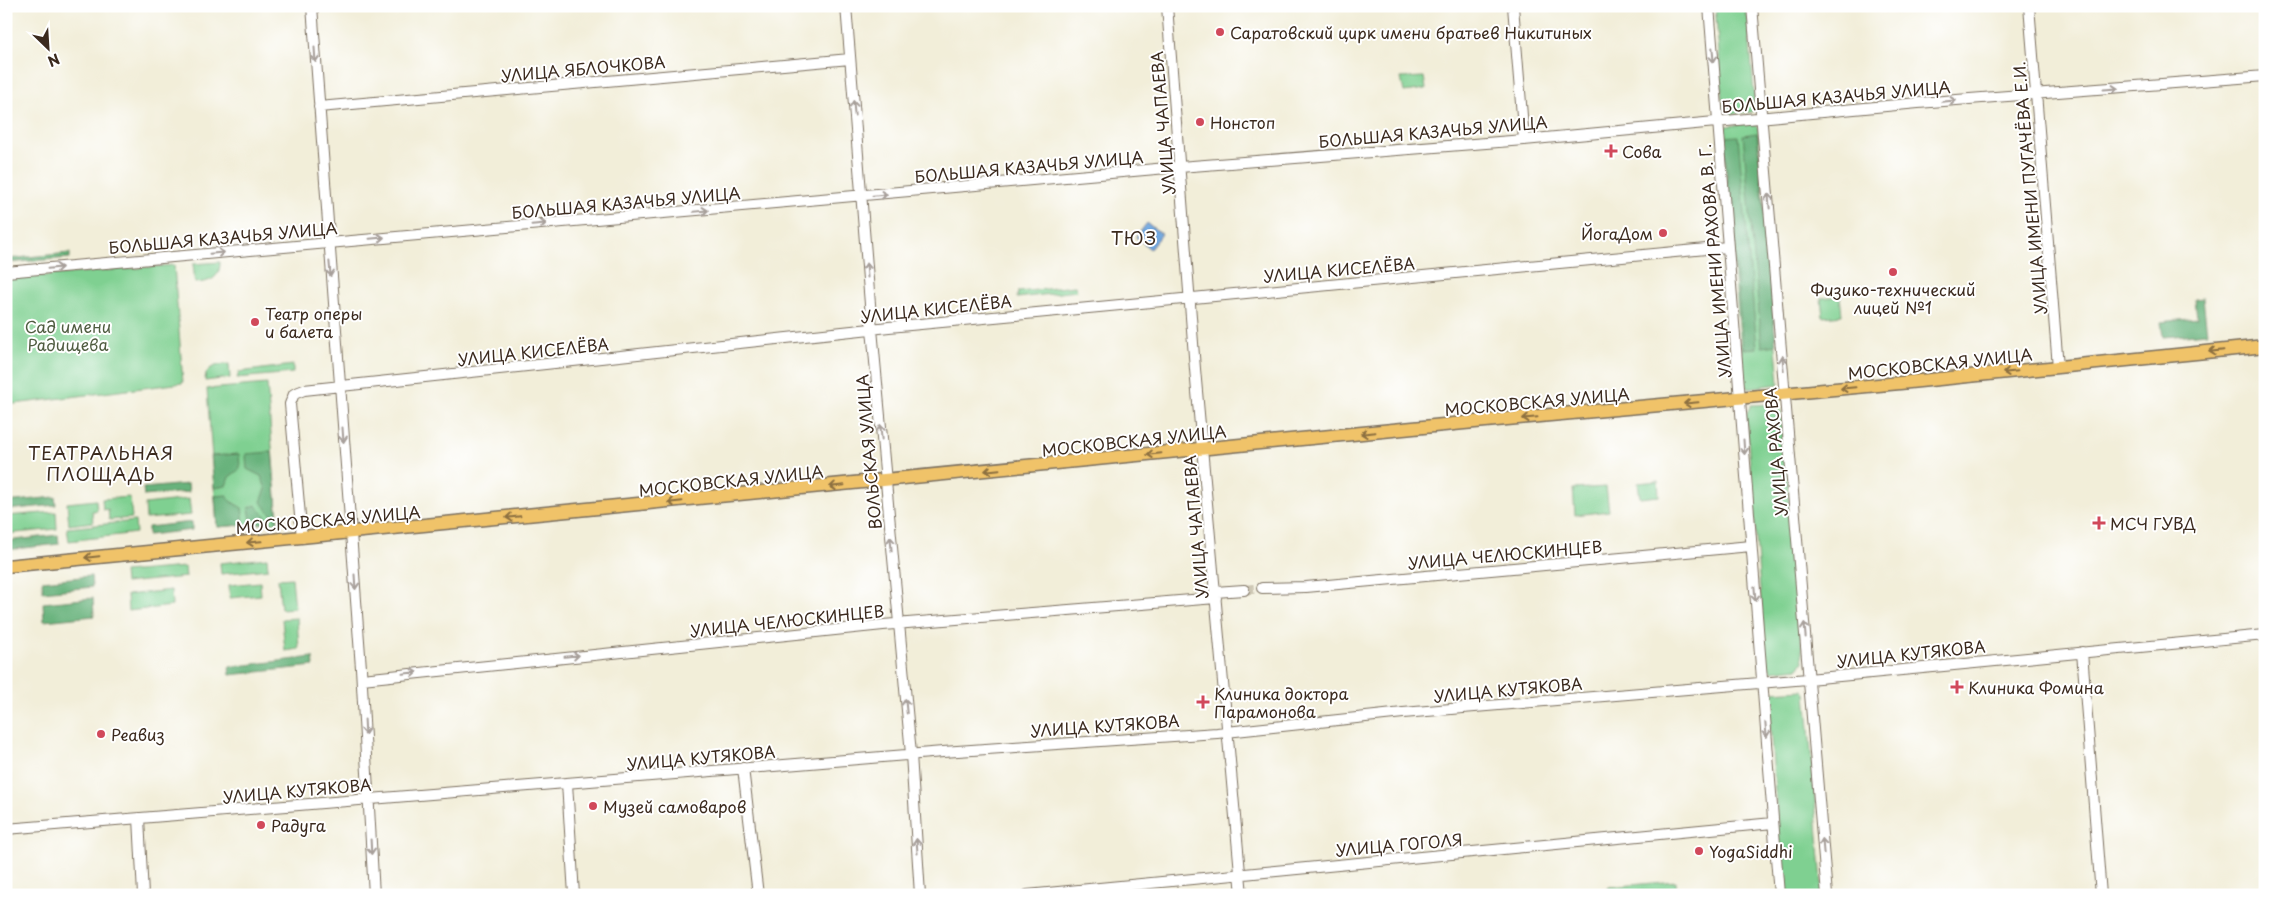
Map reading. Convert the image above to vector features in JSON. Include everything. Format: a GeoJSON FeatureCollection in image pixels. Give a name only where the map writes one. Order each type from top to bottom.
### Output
{"type":"FeatureCollection","features":[{"type":"Feature","properties":{"kind":"main road","name":"МОСКОВСКАЯ УЛИЦА"},"geometry":{"type":"LineString","coordinates":[[6,566],[2265,346]]}},
{"type":"Feature","properties":{"kind":"street"},"geometry":{"type":"LineString","coordinates":[[312,6],[328,243],[362,679],[374,895]]}},
{"type":"Feature","properties":{"kind":"street","name":"ВОЛЬСКАЯ УЛИЦА"},"geometry":{"type":"LineString","coordinates":[[846,6],[885,481],[911,754],[920,895]]}},
{"type":"Feature","properties":{"kind":"street","name":"УЛИЦА ЧАПАЕВА"},"geometry":{"type":"LineString","coordinates":[[1167,6],[1190,298],[1242,895]]}},
{"type":"Feature","properties":{"kind":"street"},"geometry":{"type":"LineString","coordinates":[[1513,6],[1524,140]]}},
{"type":"Feature","properties":{"kind":"street"},"geometry":{"type":"LineString","coordinates":[[1709,6],[1719,122]]}},
{"type":"Feature","properties":{"kind":"street","name":"УЛИЦА РАХОВА"},"geometry":{"type":"LineString","coordinates":[[1752,6],[1827,895]]}},
{"type":"Feature","properties":{"kind":"street","name":"УЛИЦА ИМЕНИ ПУГАЧЁВА Е.И."},"geometry":{"type":"LineString","coordinates":[[2029,6],[2058,367]]}},
{"type":"Feature","properties":{"kind":"street","name":"УЛИЦА ЯБЛОЧКОВА"},"geometry":{"type":"LineString","coordinates":[[319,108],[850,59]]}},
{"type":"Feature","properties":{"kind":"street","name":"БОЛЬШАЯ КАЗАЧЬЯ УЛИЦА"},"geometry":{"type":"LineString","coordinates":[[6,272],[862,197],[1180,167],[1524,140],[1761,118],[2265,76]]}},
{"type":"Feature","properties":{"kind":"street","name":"УЛИЦА ИМЕНИ РАХОВА В. Г."},"geometry":{"type":"LineString","coordinates":[[1719,122],[1727,247],[1740,398]]}},
{"type":"Feature","properties":{"kind":"street","name":"УЛИЦА КИСЕЛЁВА"},"geometry":{"type":"LineString","coordinates":[[302,538],[290,404],[294,394],[304,390],[1190,298],[1727,247]]}},
{"type":"Feature","properties":{"kind":"street","name":"УЛИЦА РАХОВА"},"geometry":{"type":"LineString","coordinates":[[1740,398],[1779,895]]}},
{"type":"Feature","properties":{"kind":"street","name":"УЛИЦА ЧЕЛЮСКИНЦЕВ"},"geometry":{"type":"LineString","coordinates":[[1262,588],[1316,586],[1751,546]]}},
{"type":"Feature","properties":{"kind":"street","name":"УЛИЦА ЧЕЛЮСКИНЦЕВ"},"geometry":{"type":"LineString","coordinates":[[362,679],[898,624],[1216,595],[1244,590]]}},
{"type":"Feature","properties":{"kind":"street","name":"УЛИЦА КУТЯКОВА"},"geometry":{"type":"LineString","coordinates":[[6,829],[911,754],[1227,731],[2265,635]]}},
{"type":"Feature","properties":{"kind":"street"},"geometry":{"type":"LineString","coordinates":[[2082,652],[2101,895]]}},
{"type":"Feature","properties":{"kind":"street"},"geometry":{"type":"LineString","coordinates":[[743,768],[758,895]]}},
{"type":"Feature","properties":{"kind":"street"},"geometry":{"type":"LineString","coordinates":[[567,783],[574,895]]}},
{"type":"Feature","properties":{"kind":"street"},"geometry":{"type":"LineString","coordinates":[[138,818],[143,895]]}},
{"type":"Feature","properties":{"kind":"street","name":"УЛИЦА ГОГОЛЯ"},"geometry":{"type":"LineString","coordinates":[[1027,895],[1773,823]]}},
{"type":"Feature","properties":{"kind":"green space"},"geometry":{"type":"Polygon","coordinates":[[[1715,6],[1747,6],[1755,106],[1752,112],[1729,114],[1724,112],[1715,6]]]}},
{"type":"Feature","properties":{"kind":"green space"},"geometry":{"type":"Polygon","coordinates":[[[1424,77],[1426,89],[1404,92],[1401,78],[1424,77]]]}},
{"type":"Feature","properties":{"kind":"green space"},"geometry":{"type":"Polygon","coordinates":[[[1753,123],[1758,128],[1779,384],[1748,388],[1744,384],[1722,130],[1727,126],[1753,123]]]}},
{"type":"Feature","properties":{"kind":"green space"},"geometry":{"type":"Polygon","coordinates":[[[1757,133],[1776,345],[1762,347],[1743,135],[1757,133]]]}},
{"type":"Feature","properties":{"kind":"green space"},"geometry":{"type":"Polygon","coordinates":[[[1738,136],[1757,348],[1743,349],[1724,137],[1738,136]]]}},
{"type":"Feature","properties":{"kind":"green space"},"geometry":{"type":"Polygon","coordinates":[[[70,253],[70,258],[6,263],[6,259],[70,253]]]}},
{"type":"Feature","properties":{"kind":"green space"},"geometry":{"type":"Polygon","coordinates":[[[220,262],[220,268],[216,276],[205,282],[195,283],[193,264],[220,262]]]}},
{"type":"Feature","properties":{"kind":"green space","name":"Сад имени Радищева"},"geometry":{"type":"Polygon","coordinates":[[[174,265],[183,383],[6,405],[6,279],[174,265]]]}},
{"type":"Feature","properties":{"kind":"green space"},"geometry":{"type":"Polygon","coordinates":[[[1075,286],[1077,291],[1017,298],[1018,292],[1075,286]]]}},
{"type":"Feature","properties":{"kind":"green space"},"geometry":{"type":"Polygon","coordinates":[[[1840,296],[1842,315],[1823,317],[1821,298],[1840,296]]]}},
{"type":"Feature","properties":{"kind":"green space"},"geometry":{"type":"Polygon","coordinates":[[[2203,298],[2207,333],[2163,337],[2161,322],[2197,318],[2195,299],[2203,298]]]}},
{"type":"Feature","properties":{"kind":"green space"},"geometry":{"type":"Polygon","coordinates":[[[229,364],[230,378],[205,381],[209,369],[229,364]]]}},
{"type":"Feature","properties":{"kind":"green space"},"geometry":{"type":"Polygon","coordinates":[[[293,365],[293,373],[237,378],[239,372],[293,365]]]}},
{"type":"Feature","properties":{"kind":"green space"},"geometry":{"type":"Polygon","coordinates":[[[267,384],[278,522],[217,527],[207,389],[267,384]]]}},
{"type":"Feature","properties":{"kind":"green space"},"geometry":{"type":"Polygon","coordinates":[[[1775,404],[1781,410],[1803,662],[1798,668],[1772,671],[1766,664],[1746,414],[1751,405],[1775,404]]]}},
{"type":"Feature","properties":{"kind":"green space"},"geometry":{"type":"Polygon","coordinates":[[[272,452],[278,522],[261,502],[266,489],[261,476],[247,469],[246,454],[272,452]]]}},
{"type":"Feature","properties":{"kind":"green space"},"geometry":{"type":"Polygon","coordinates":[[[239,454],[240,469],[229,477],[226,486],[214,488],[211,456],[239,454]]]}},
{"type":"Feature","properties":{"kind":"green space"},"geometry":{"type":"Polygon","coordinates":[[[1658,481],[1659,496],[1640,498],[1638,483],[1658,481]]]}},
{"type":"Feature","properties":{"kind":"green space"},"geometry":{"type":"Polygon","coordinates":[[[188,484],[189,492],[144,496],[143,488],[188,484]]]}},
{"type":"Feature","properties":{"kind":"green space"},"geometry":{"type":"Polygon","coordinates":[[[1606,487],[1609,511],[1575,515],[1573,489],[1606,487]]]}},
{"type":"Feature","properties":{"kind":"green space"},"geometry":{"type":"Polygon","coordinates":[[[227,495],[230,501],[242,508],[244,525],[217,527],[215,496],[227,495]]]}},
{"type":"Feature","properties":{"kind":"green space"},"geometry":{"type":"Polygon","coordinates":[[[55,497],[56,505],[6,510],[6,502],[55,497]]]}},
{"type":"Feature","properties":{"kind":"green space"},"geometry":{"type":"Polygon","coordinates":[[[130,497],[132,518],[109,520],[108,509],[103,510],[102,499],[130,497]]]}},
{"type":"Feature","properties":{"kind":"green space"},"geometry":{"type":"Polygon","coordinates":[[[189,499],[191,515],[146,519],[145,504],[189,499]]]}},
{"type":"Feature","properties":{"kind":"green space"},"geometry":{"type":"Polygon","coordinates":[[[96,500],[97,511],[92,511],[93,522],[69,525],[67,503],[96,500]]]}},
{"type":"Feature","properties":{"kind":"green space"},"geometry":{"type":"Polygon","coordinates":[[[256,505],[273,523],[252,524],[249,508],[256,505]]]}},
{"type":"Feature","properties":{"kind":"green space"},"geometry":{"type":"Polygon","coordinates":[[[56,512],[57,529],[6,534],[6,516],[56,512]]]}},
{"type":"Feature","properties":{"kind":"green space"},"geometry":{"type":"Polygon","coordinates":[[[135,521],[136,533],[69,541],[67,528],[135,521]]]}},
{"type":"Feature","properties":{"kind":"green space"},"geometry":{"type":"Polygon","coordinates":[[[192,522],[192,530],[148,535],[148,527],[192,522]]]}},
{"type":"Feature","properties":{"kind":"green space"},"geometry":{"type":"Polygon","coordinates":[[[58,535],[59,544],[6,550],[6,541],[58,535]]]}},
{"type":"Feature","properties":{"kind":"green space"},"geometry":{"type":"Polygon","coordinates":[[[267,558],[268,569],[221,574],[220,563],[267,558]]]}},
{"type":"Feature","properties":{"kind":"green space"},"geometry":{"type":"Polygon","coordinates":[[[185,567],[186,577],[125,583],[124,572],[185,567]]]}},
{"type":"Feature","properties":{"kind":"green space"},"geometry":{"type":"Polygon","coordinates":[[[91,576],[92,587],[43,592],[42,581],[91,576]]]}},
{"type":"Feature","properties":{"kind":"green space"},"geometry":{"type":"Polygon","coordinates":[[[292,578],[295,608],[281,609],[278,579],[292,578]]]}},
{"type":"Feature","properties":{"kind":"green space"},"geometry":{"type":"Polygon","coordinates":[[[260,582],[261,595],[230,598],[229,585],[260,582]]]}},
{"type":"Feature","properties":{"kind":"green space"},"geometry":{"type":"Polygon","coordinates":[[[171,590],[172,606],[128,611],[127,595],[171,590]]]}},
{"type":"Feature","properties":{"kind":"green space"},"geometry":{"type":"Polygon","coordinates":[[[93,598],[94,616],[44,621],[43,603],[93,598]]]}},
{"type":"Feature","properties":{"kind":"green space"},"geometry":{"type":"Polygon","coordinates":[[[297,618],[299,649],[285,651],[282,619],[297,618]]]}},
{"type":"Feature","properties":{"kind":"green space"},"geometry":{"type":"Polygon","coordinates":[[[313,657],[314,666],[230,675],[229,667],[313,657]]]}},
{"type":"Feature","properties":{"kind":"green space"},"geometry":{"type":"Polygon","coordinates":[[[1803,690],[1806,693],[1823,895],[1783,895],[1768,699],[1771,692],[1803,690]]]}},
{"type":"Feature","properties":{"kind":"green space"},"geometry":{"type":"Polygon","coordinates":[[[1676,881],[1677,895],[1609,895],[1608,887],[1676,881]]]}},
{"type":"Feature","properties":{"kind":"water"},"geometry":{"type":"Polygon","coordinates":[[[1147,223],[1162,234],[1150,249],[1136,237],[1147,223]]]}},
{"type":"Feature","properties":{"kind":"tunnel"},"geometry":{"type":"LineString","coordinates":[[1244,590],[1262,588]]}},
{"type":"Feature","properties":{"kind":"place","name":"Саратовский цирк имени братьев Никитиных"},"geometry":{"type":"Point","coordinates":[1220,32]}},
{"type":"Feature","properties":{"kind":"place","name":"Нонстоп"},"geometry":{"type":"Point","coordinates":[1200,122]}},
{"type":"Feature","properties":{"kind":"place","name":"Сова"},"geometry":{"type":"Point","coordinates":[1611,151]}},
{"type":"Feature","properties":{"kind":"place","name":"ЙогаДом"},"geometry":{"type":"Point","coordinates":[1663,233]}},
{"type":"Feature","properties":{"kind":"place","name":"Физико-технический лицей №1"},"geometry":{"type":"Point","coordinates":[1893,272]}},
{"type":"Feature","properties":{"kind":"place","name":"Театр оперы и балета"},"geometry":{"type":"Point","coordinates":[255,322]}},
{"type":"Feature","properties":{"kind":"place","name":"МСЧ ГУВД"},"geometry":{"type":"Point","coordinates":[2099,523]}},
{"type":"Feature","properties":{"kind":"place","name":"Клиника Фомина"},"geometry":{"type":"Point","coordinates":[1957,687]}},
{"type":"Feature","properties":{"kind":"place","name":"Клиника доктора Парамонова"},"geometry":{"type":"Point","coordinates":[1203,702]}},
{"type":"Feature","properties":{"kind":"place","name":"Реавиз"},"geometry":{"type":"Point","coordinates":[101,734]}},
{"type":"Feature","properties":{"kind":"place","name":"Музей самоваров"},"geometry":{"type":"Point","coordinates":[593,806]}},
{"type":"Feature","properties":{"kind":"place","name":"Радуга"},"geometry":{"type":"Point","coordinates":[261,825]}},
{"type":"Feature","properties":{"kind":"place","name":"YogaSiddhi"},"geometry":{"type":"Point","coordinates":[1699,851]}},
{"type":"Feature","properties":{"kind":"district","name":"ТЮЗ"},"geometry":{"type":"Point","coordinates":[1134,237]}},
{"type":"Feature","properties":{"kind":"district","name":"ТЕАТРАЛЬНАЯ ПЛОЩАДЬ"},"geometry":{"type":"Point","coordinates":[101,462]}}]}
